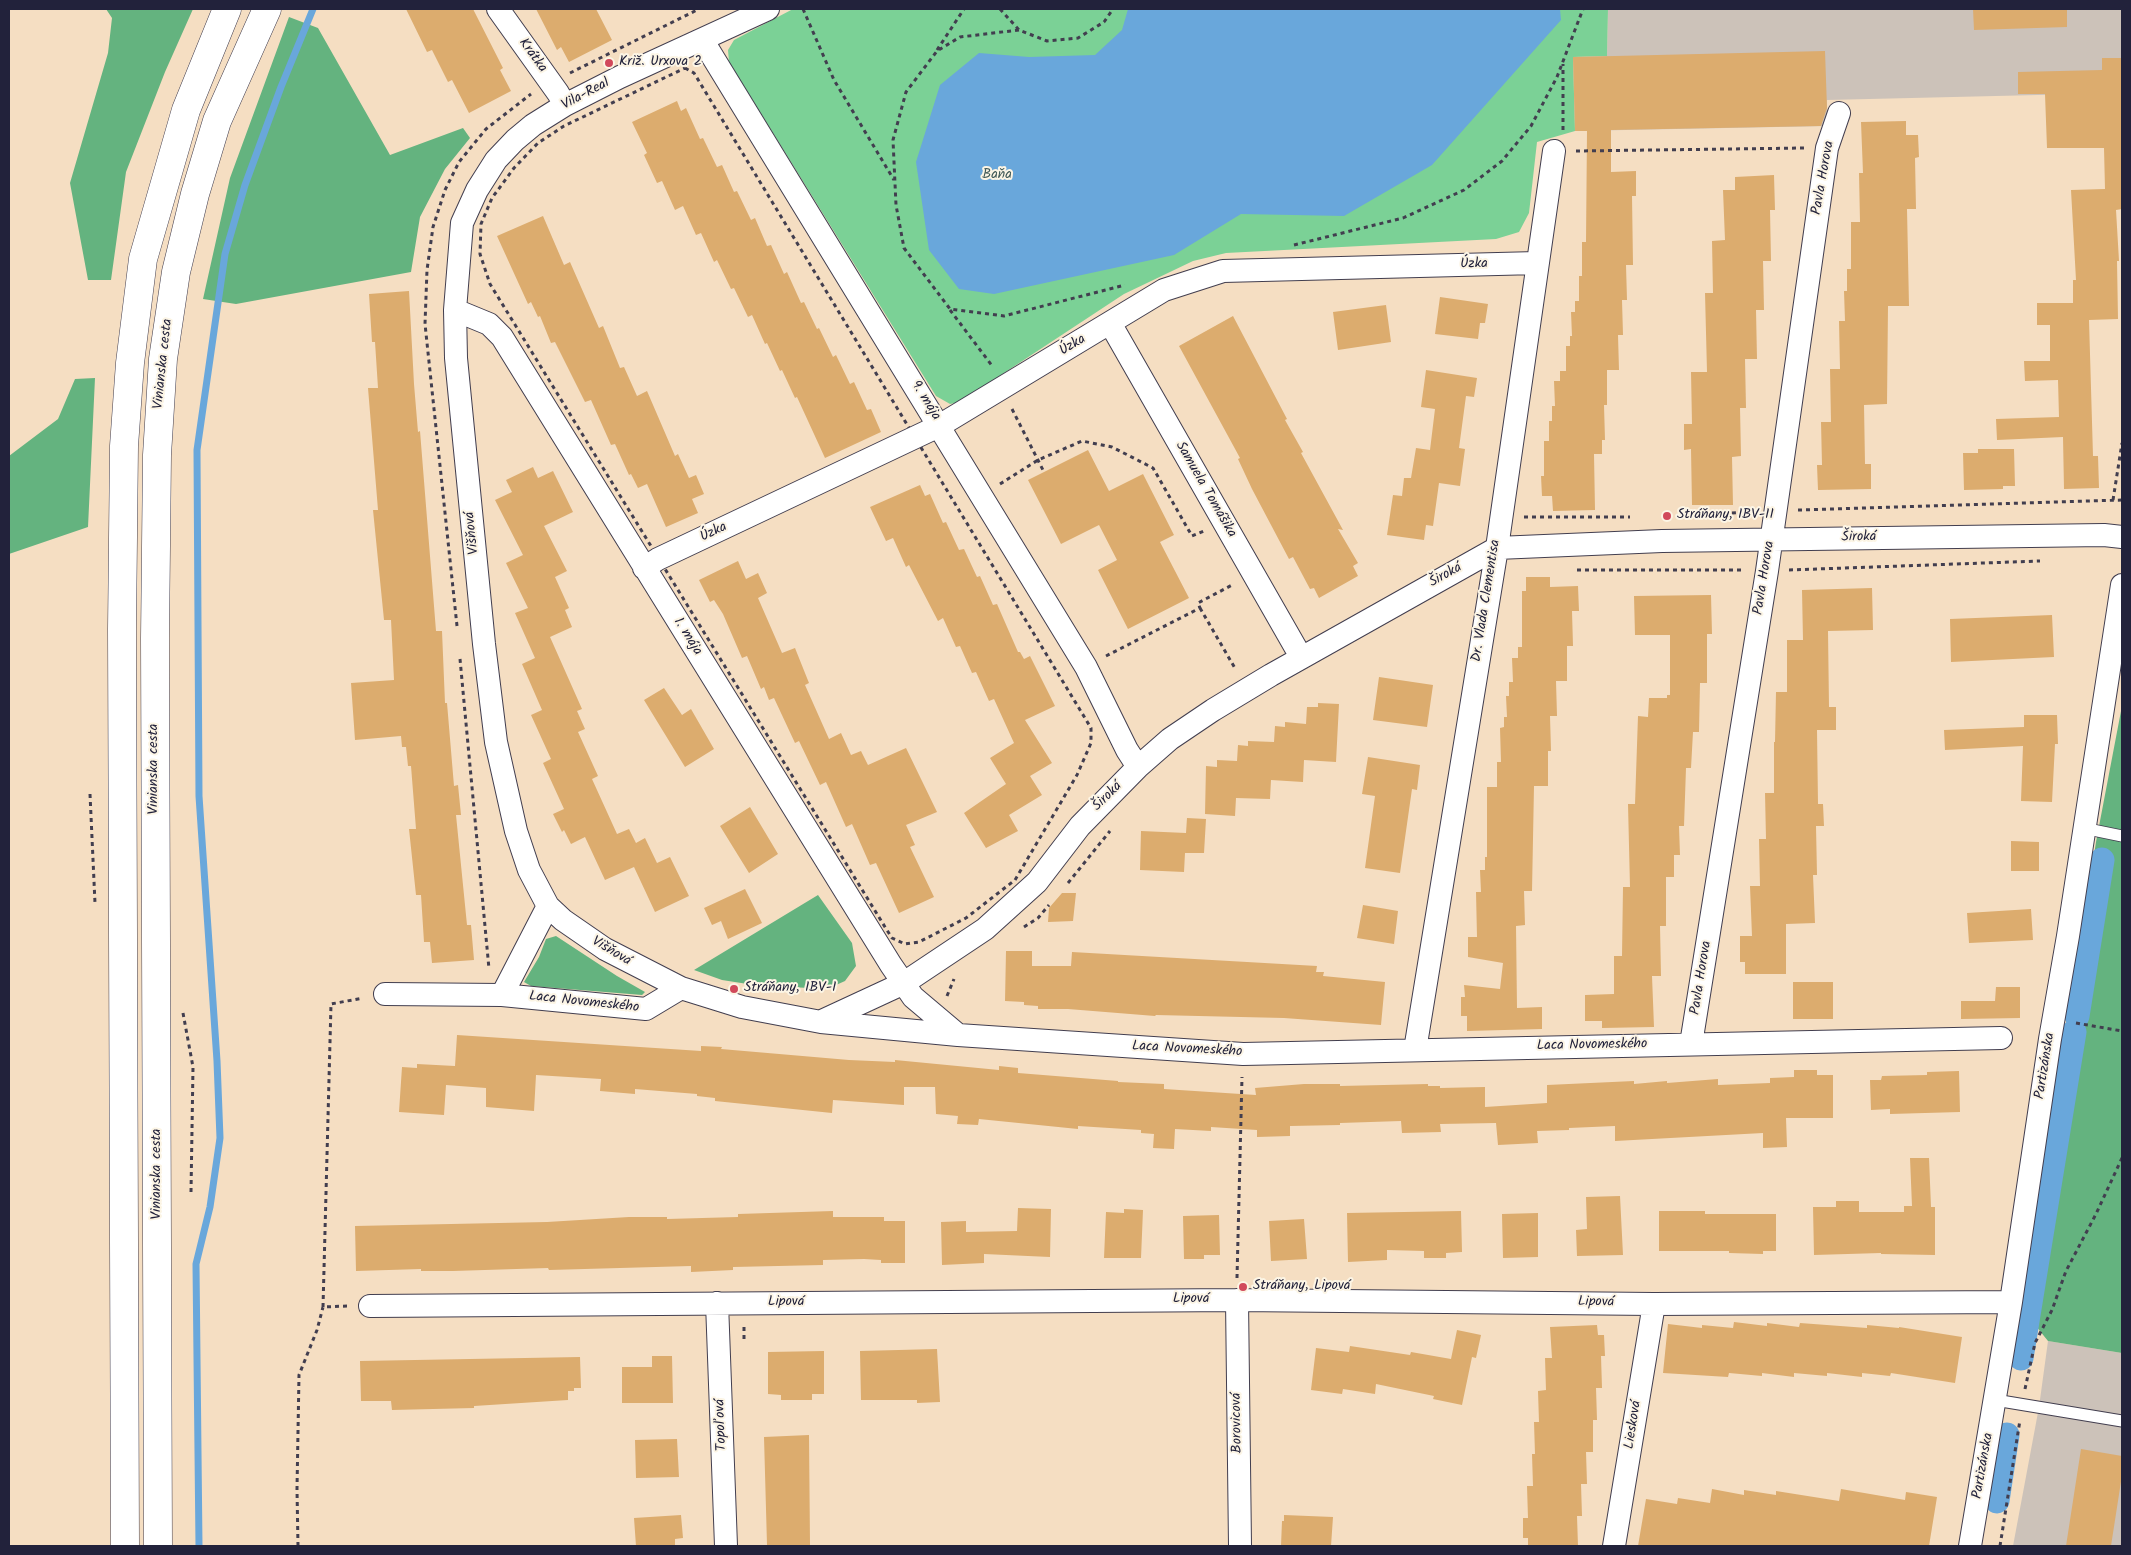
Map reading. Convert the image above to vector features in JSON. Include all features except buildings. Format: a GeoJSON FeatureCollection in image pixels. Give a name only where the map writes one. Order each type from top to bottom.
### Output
{"type":"FeatureCollection","features":[{"type":"Feature","properties":{"kind":"main road"},"geometry":{"type":"LineString","coordinates":[[125,1546],[122,649],[124,446],[130,363],[143,259],[186,110],[228,9]]}},
{"type":"Feature","properties":{"kind":"main road","name":"Vinianska cesta"},"geometry":{"type":"LineString","coordinates":[[158,1546],[155,629],[157,455],[162,359],[176,272],[217,121],[267,9]]}},
{"type":"Feature","properties":{"kind":"street","name":"Krátka"},"geometry":{"type":"LineString","coordinates":[[498,9],[565,105]]}},
{"type":"Feature","properties":{"kind":"street","name":"Vila-Real"},"geometry":{"type":"LineString","coordinates":[[496,160],[533,125],[565,105],[620,77],[703,41],[768,9]]}},
{"type":"Feature","properties":{"kind":"street","name":"9. mája"},"geometry":{"type":"LineString","coordinates":[[703,41],[940,426],[980,497],[1086,667],[1127,750],[1138,767]]}},
{"type":"Feature","properties":{"kind":"street","name":"Pavla Horova"},"geometry":{"type":"LineString","coordinates":[[1692,1044],[1771,539],[1827,148],[1839,113]]}},
{"type":"Feature","properties":{"kind":"street","name":"Dr. Vlada Clementisa"},"geometry":{"type":"LineString","coordinates":[[1415,1050],[1496,548],[1536,263],[1554,151]]}},
{"type":"Feature","properties":{"kind":"street","name":"Višňová"},"geometry":{"type":"LineString","coordinates":[[496,160],[477,190],[462,223],[454,310],[458,378],[484,644],[496,742],[516,831],[529,870],[548,906],[563,920],[605,949],[681,988]]}},
{"type":"Feature","properties":{"kind":"street","name":"Úzka"},"geometry":{"type":"LineString","coordinates":[[644,568],[940,426],[1164,290],[1223,270],[1536,263]]}},
{"type":"Feature","properties":{"kind":"street","name":"1. mája"},"geometry":{"type":"LineString","coordinates":[[454,310],[489,324],[502,337],[885,956],[913,997],[958,1035]]}},
{"type":"Feature","properties":{"kind":"street","name":"Samuela Tomášika"},"geometry":{"type":"LineString","coordinates":[[1110,323],[1301,657]]}},
{"type":"Feature","properties":{"kind":"street","name":"Široká"},"geometry":{"type":"LineString","coordinates":[[821,1022],[904,983],[985,929],[1037,882],[1080,826],[1138,767],[1170,740],[1213,710],[1301,657],[1496,548],[1588,543],[1771,539],[2104,535],[2122,537]]}},
{"type":"Feature","properties":{"kind":"street","name":"Partizánska"},"geometry":{"type":"LineString","coordinates":[[1970,1546],[2011,1302],[2053,1019],[2122,586]]}},
{"type":"Feature","properties":{"kind":"street"},"geometry":{"type":"LineString","coordinates":[[502,995],[539,927],[548,906]]}},
{"type":"Feature","properties":{"kind":"street","name":"Laca Novomeského"},"geometry":{"type":"LineString","coordinates":[[385,994],[502,995],[646,1009],[681,988],[742,1007],[821,1022],[958,1035],[1243,1054],[2001,1038]]}},
{"type":"Feature","properties":{"kind":"street","name":"Lipová"},"geometry":{"type":"LineString","coordinates":[[370,1306],[1237,1300],[1654,1304],[2011,1302]]}},
{"type":"Feature","properties":{"kind":"street","name":"Borovicová"},"geometry":{"type":"LineString","coordinates":[[1237,1300],[1240,1546]]}},
{"type":"Feature","properties":{"kind":"street","name":"Topoľová"},"geometry":{"type":"LineString","coordinates":[[717,1303],[726,1546]]}},
{"type":"Feature","properties":{"kind":"street","name":"Liesková"},"geometry":{"type":"LineString","coordinates":[[1614,1546],[1654,1304]]}},
{"type":"Feature","properties":{"kind":"lane"},"geometry":{"type":"LineString","coordinates":[[2083,828],[2122,836]]}},
{"type":"Feature","properties":{"kind":"lane"},"geometry":{"type":"LineString","coordinates":[[1995,1400],[2122,1421]]}},
{"type":"Feature","properties":{"kind":"path"},"geometry":{"type":"LineString","coordinates":[[803,9],[834,80],[895,182]]}},
{"type":"Feature","properties":{"kind":"path"},"geometry":{"type":"LineString","coordinates":[[964,9],[937,51],[906,92],[893,140],[896,205],[904,248],[999,375],[1002,388],[1044,472]]}},
{"type":"Feature","properties":{"kind":"path"},"geometry":{"type":"LineString","coordinates":[[1000,9],[1019,30],[1047,41],[1078,38],[1104,22],[1113,9]]}},
{"type":"Feature","properties":{"kind":"path"},"geometry":{"type":"LineString","coordinates":[[1289,246],[1403,218],[1464,190],[1502,160],[1531,126],[1563,61],[1583,9]]}},
{"type":"Feature","properties":{"kind":"path"},"geometry":{"type":"LineString","coordinates":[[937,51],[960,37],[1019,30]]}},
{"type":"Feature","properties":{"kind":"path"},"geometry":{"type":"LineString","coordinates":[[1563,61],[1563,132],[1554,151],[1827,148]]}},
{"type":"Feature","properties":{"kind":"path"},"geometry":{"type":"LineString","coordinates":[[950,309],[1004,316],[1134,282]]}},
{"type":"Feature","properties":{"kind":"path"},"geometry":{"type":"LineString","coordinates":[[980,497],[1038,460],[1082,441],[1112,448],[1153,468],[1192,536],[1223,521]]}},
{"type":"Feature","properties":{"kind":"path"},"geometry":{"type":"LineString","coordinates":[[2113,500],[2122,443]]}},
{"type":"Feature","properties":{"kind":"path"},"geometry":{"type":"LineString","coordinates":[[1246,690],[1198,603],[1252,574]]}},
{"type":"Feature","properties":{"kind":"path"},"geometry":{"type":"LineString","coordinates":[[1086,667],[1200,608]]}},
{"type":"Feature","properties":{"kind":"path"},"geometry":{"type":"LineString","coordinates":[[298,1546],[299,1375],[318,1330],[323,1307],[331,1004],[385,994]]}},
{"type":"Feature","properties":{"kind":"path"},"geometry":{"type":"LineString","coordinates":[[183,1010],[193,1067],[191,1192]]}},
{"type":"Feature","properties":{"kind":"path"},"geometry":{"type":"LineString","coordinates":[[2053,1019],[2122,1031]]}},
{"type":"Feature","properties":{"kind":"path"},"geometry":{"type":"LineString","coordinates":[[1237,1300],[1243,1054]]}},
{"type":"Feature","properties":{"kind":"path"},"geometry":{"type":"LineString","coordinates":[[2000,1546],[2022,1405],[2035,1343],[2052,1310],[2066,1271],[2096,1214],[2122,1158]]}},
{"type":"Feature","properties":{"kind":"path"},"geometry":{"type":"LineString","coordinates":[[323,1307],[370,1306]]}},
{"type":"Feature","properties":{"kind":"shaded area"},"geometry":{"type":"Polygon","coordinates":[[[1608,9],[2122,9],[2122,93],[1827,100],[1827,126],[1575,131],[1573,57],[1607,56],[1608,9]]]}},
{"type":"Feature","properties":{"kind":"shaded area"},"geometry":{"type":"Polygon","coordinates":[[[2048,1341],[2122,1353],[2122,1546],[2013,1546],[2039,1407],[2048,1341]]]}},
{"type":"Feature","properties":{"kind":"green space"},"geometry":{"type":"Polygon","coordinates":[[[106,9],[193,9],[165,72],[126,172],[111,280],[88,280],[70,183],[108,53],[112,18],[106,9]]]}},
{"type":"Feature","properties":{"kind":"green space","name":"Baňa"},"geometry":{"type":"Polygon","coordinates":[[[793,9],[1608,9],[1607,56],[1573,57],[1575,131],[1537,142],[1529,213],[1519,232],[1496,239],[1226,253],[1193,261],[1124,294],[960,402],[950,404],[936,396],[729,62],[728,50],[734,40],[793,9]]]}},
{"type":"Feature","properties":{"kind":"green space"},"geometry":{"type":"Polygon","coordinates":[[[289,17],[318,28],[390,155],[463,128],[470,138],[445,169],[420,217],[411,272],[236,304],[203,299],[230,178],[289,17]]]}},
{"type":"Feature","properties":{"kind":"green space"},"geometry":{"type":"Polygon","coordinates":[[[95,378],[88,527],[9,554],[9,456],[58,419],[75,379],[95,378]]]}},
{"type":"Feature","properties":{"kind":"green space"},"geometry":{"type":"Polygon","coordinates":[[[2121,711],[2122,1353],[2048,1341],[2023,1310],[2096,842],[2121,711]]]}},
{"type":"Feature","properties":{"kind":"green space"},"geometry":{"type":"Polygon","coordinates":[[[818,895],[852,943],[856,966],[845,981],[827,989],[754,985],[722,980],[694,970],[818,895]]]}},
{"type":"Feature","properties":{"kind":"green space"},"geometry":{"type":"Polygon","coordinates":[[[556,936],[645,992],[642,995],[531,986],[524,982],[539,957],[546,939],[556,936]]]}},
{"type":"Feature","properties":{"kind":"water","name":"Baňa"},"geometry":{"type":"Polygon","coordinates":[[[1128,9],[1560,9],[1561,20],[1432,165],[1344,216],[1241,214],[1174,255],[994,294],[959,289],[929,250],[916,162],[940,85],[979,53],[1029,57],[1095,55],[1122,30],[1128,9]]]}},
{"type":"Feature","properties":{"kind":"waterway"},"geometry":{"type":"LineString","coordinates":[[199,1546],[196,1264],[210,1207],[220,1138],[217,1061],[199,796],[197,450],[225,254],[245,185],[281,87],[313,9]]}},
{"type":"Feature","properties":{"kind":"waterway"},"geometry":{"type":"LineString","coordinates":[[2077,1016],[2102,860]]}},
{"type":"Feature","properties":{"kind":"waterway"},"geometry":{"type":"LineString","coordinates":[[2021,1358],[2074,1032]]}},
{"type":"Feature","properties":{"kind":"waterway"},"geometry":{"type":"LineString","coordinates":[[1997,1501],[2007,1435]]}},
{"type":"Feature","properties":{"kind":"place","name":"Križ. Urxova 2"},"geometry":{"type":"Point","coordinates":[609,63]}},
{"type":"Feature","properties":{"kind":"place","name":"Stráňany, IBV-II"},"geometry":{"type":"Point","coordinates":[1667,516]}},
{"type":"Feature","properties":{"kind":"place","name":"Stráňany, IBV-I"},"geometry":{"type":"Point","coordinates":[734,989]}},
{"type":"Feature","properties":{"kind":"place","name":"Stráňany, Lipová"},"geometry":{"type":"Point","coordinates":[1243,1287]}}]}
